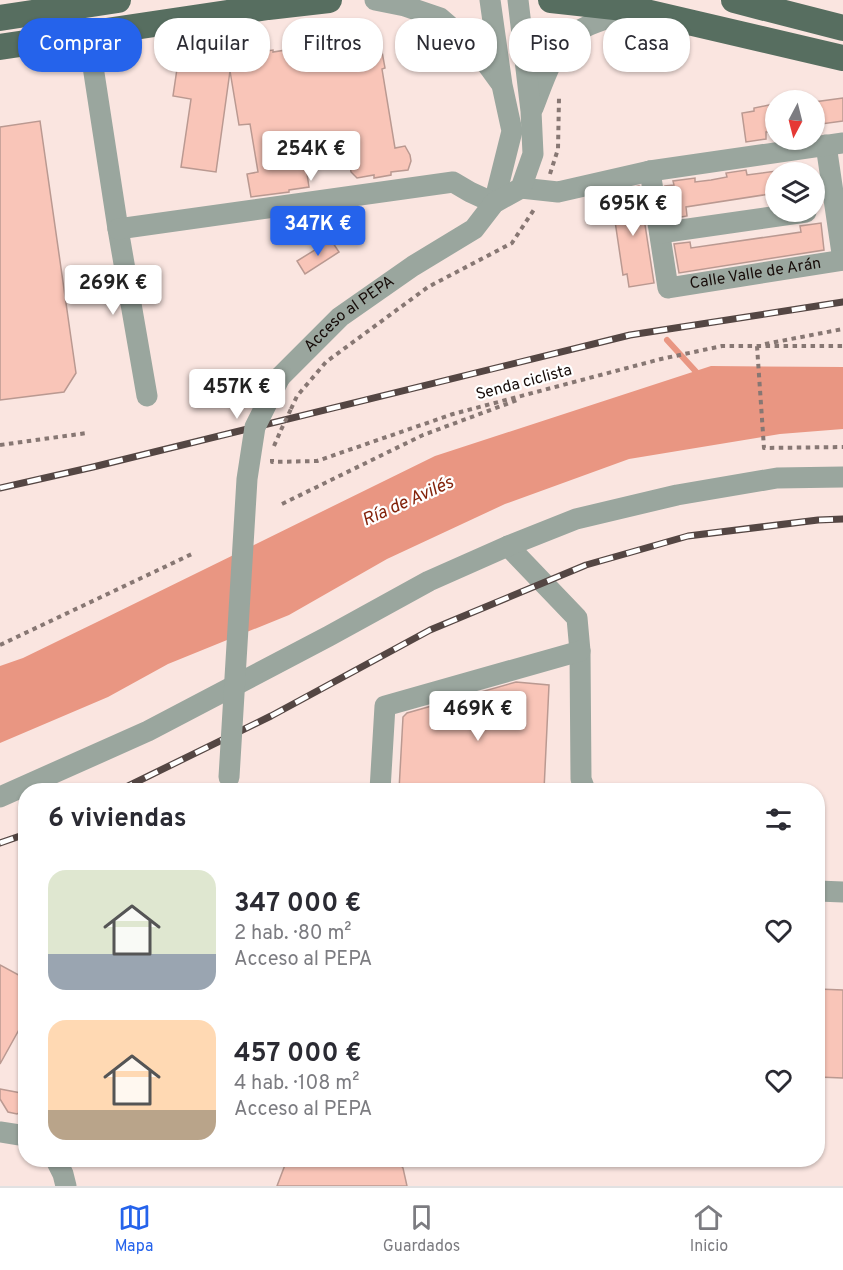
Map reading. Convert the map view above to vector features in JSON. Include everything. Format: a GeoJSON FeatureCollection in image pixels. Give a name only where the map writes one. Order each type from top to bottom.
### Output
{"type":"FeatureCollection","features":[{"type":"Feature","properties":{"kind":"main road"},"geometry":{"type":"LineString","coordinates":[[0,18],[117,0]]}},
{"type":"Feature","properties":{"kind":"main road"},"geometry":{"type":"LineString","coordinates":[[142,26],[328,0]]}},
{"type":"Feature","properties":{"kind":"main road"},"geometry":{"type":"LineString","coordinates":[[551,0],[633,9],[843,58]]}},
{"type":"Feature","properties":{"kind":"main road"},"geometry":{"type":"LineString","coordinates":[[735,0],[793,7],[843,28]]}},
{"type":"Feature","properties":{"kind":"main road"},"geometry":{"type":"LineString","coordinates":[[0,47],[18,44]]}},
{"type":"Feature","properties":{"kind":"street"},"geometry":{"type":"LineString","coordinates":[[375,0],[405,6],[440,18],[476,48],[502,85]]}},
{"type":"Feature","properties":{"kind":"street"},"geometry":{"type":"LineString","coordinates":[[118,229],[453,182],[494,203],[512,131],[502,85],[490,0]]}},
{"type":"Feature","properties":{"kind":"street"},"geometry":{"type":"LineString","coordinates":[[518,0],[531,111],[533,154],[521,188]]}},
{"type":"Feature","properties":{"kind":"street"},"geometry":{"type":"LineString","coordinates":[[531,111],[551,65],[564,42],[590,25],[633,9]]}},
{"type":"Feature","properties":{"kind":"street"},"geometry":{"type":"LineString","coordinates":[[94,72],[147,396]]}},
{"type":"Feature","properties":{"kind":"street","name":"Calle Valle de Arán"},"geometry":{"type":"LineString","coordinates":[[521,188],[558,192],[650,171],[835,144],[831,208],[843,260],[668,288],[660,233]]}},
{"type":"Feature","properties":{"kind":"street"},"geometry":{"type":"LineString","coordinates":[[650,171],[660,233],[765,218]]}},
{"type":"Feature","properties":{"kind":"street","name":"Acceso al PEPA"},"geometry":{"type":"LineString","coordinates":[[229,783],[247,479],[255,427],[280,377],[340,317],[413,266],[474,229],[494,203],[521,188]]}},
{"type":"Feature","properties":{"kind":"street"},"geometry":{"type":"LineString","coordinates":[[31,783],[148,731],[429,581],[576,519],[677,495],[777,478],[843,477]]}},
{"type":"Feature","properties":{"kind":"street"},"geometry":{"type":"LineString","coordinates":[[508,546],[577,618],[580,651],[582,783]]}},
{"type":"Feature","properties":{"kind":"street"},"geometry":{"type":"LineString","coordinates":[[380,783],[385,706],[580,651]]}},
{"type":"Feature","properties":{"kind":"street"},"geometry":{"type":"LineString","coordinates":[[0,797],[18,789]]}},
{"type":"Feature","properties":{"kind":"street"},"geometry":{"type":"LineString","coordinates":[[825,891],[843,892]]}},
{"type":"Feature","properties":{"kind":"street"},"geometry":{"type":"LineString","coordinates":[[0,1132],[18,1134]]}},
{"type":"Feature","properties":{"kind":"path"},"geometry":{"type":"LineString","coordinates":[[843,329],[756,346],[764,448],[843,447]]}},
{"type":"Feature","properties":{"kind":"path","name":"Senda ciclista"},"geometry":{"type":"LineString","coordinates":[[291,409],[274,444],[272,462],[317,461],[453,414],[667,358],[722,346],[843,346]]}},
{"type":"Feature","properties":{"kind":"path"},"geometry":{"type":"LineString","coordinates":[[282,504],[423,435],[537,392]]}},
{"type":"Feature","properties":{"kind":"path"},"geometry":{"type":"LineString","coordinates":[[0,445],[87,433]]}},
{"type":"Feature","properties":{"kind":"path"},"geometry":{"type":"LineString","coordinates":[[0,645],[194,553]]}},
{"type":"Feature","properties":{"kind":"water","name":"Ría de Avilés"},"geometry":{"type":"Polygon","coordinates":[[[711,366],[843,367],[843,429],[780,434],[629,459],[505,504],[387,559],[289,615],[168,664],[108,697],[0,743],[0,666],[23,658],[435,456],[711,366]]]}},
{"type":"Feature","properties":{"kind":"building"},"geometry":{"type":"Polygon","coordinates":[[[270,50],[282,51],[282,72],[382,72],[395,148],[405,146],[411,161],[408,170],[391,172],[391,175],[374,178],[374,175],[357,178],[351,172],[350,165],[355,140],[303,148],[309,187],[251,197],[247,174],[258,172],[250,124],[239,125],[230,72],[270,72],[270,50]]]}},
{"type":"Feature","properties":{"kind":"building"},"geometry":{"type":"Polygon","coordinates":[[[177,72],[230,72],[216,172],[181,167],[191,99],[173,96],[177,72]]]}},
{"type":"Feature","properties":{"kind":"building"},"geometry":{"type":"Polygon","coordinates":[[[843,98],[843,121],[825,123],[825,100],[843,98]]]}},
{"type":"Feature","properties":{"kind":"building"},"geometry":{"type":"Polygon","coordinates":[[[765,106],[765,139],[746,142],[742,113],[754,111],[754,108],[765,106]]]}},
{"type":"Feature","properties":{"kind":"building"},"geometry":{"type":"Polygon","coordinates":[[[40,121],[76,373],[64,392],[0,400],[0,127],[40,121]]]}},
{"type":"Feature","properties":{"kind":"building"},"geometry":{"type":"Polygon","coordinates":[[[746,170],[747,175],[765,173],[765,195],[686,207],[687,216],[670,219],[665,186],[674,185],[673,181],[695,178],[695,182],[727,177],[726,173],[746,170]]]}},
{"type":"Feature","properties":{"kind":"building"},"geometry":{"type":"Polygon","coordinates":[[[639,186],[654,283],[629,287],[627,274],[623,275],[612,201],[616,201],[615,192],[639,186]]]}},
{"type":"Feature","properties":{"kind":"building"},"geometry":{"type":"Polygon","coordinates":[[[821,223],[824,250],[679,273],[674,244],[690,242],[691,248],[801,232],[800,226],[821,223]]]}},
{"type":"Feature","properties":{"kind":"building"},"geometry":{"type":"Polygon","coordinates":[[[331,240],[339,252],[305,274],[297,261],[331,240]]]}},
{"type":"Feature","properties":{"kind":"building"},"geometry":{"type":"Polygon","coordinates":[[[516,682],[549,685],[544,783],[399,783],[403,717],[407,713],[516,682]]]}},
{"type":"Feature","properties":{"kind":"building"},"geometry":{"type":"Polygon","coordinates":[[[0,965],[18,975],[18,1031],[0,1064],[0,965]]]}},
{"type":"Feature","properties":{"kind":"building"},"geometry":{"type":"Polygon","coordinates":[[[825,989],[843,990],[843,1078],[825,1077],[825,989]]]}},
{"type":"Feature","properties":{"kind":"building"},"geometry":{"type":"Polygon","coordinates":[[[0,1089],[18,1092],[18,1113],[8,1112],[0,1099],[0,1089]]]}},
{"type":"Feature","properties":{"kind":"building"},"geometry":{"type":"Polygon","coordinates":[[[284,1167],[402,1167],[407,1186],[277,1186],[284,1167]]]}},
{"type":"Feature","properties":{"kind":"waterway"},"geometry":{"type":"LineString","coordinates":[[667,340],[699,375]]}},
{"type":"Feature","properties":{"kind":"railway"},"geometry":{"type":"LineString","coordinates":[[0,488],[630,335],[843,302]]}},
{"type":"Feature","properties":{"kind":"railway"},"geometry":{"type":"LineString","coordinates":[[134,783],[271,716],[430,630],[586,565],[688,536],[843,519]]}},
{"type":"Feature","properties":{"kind":"railway"},"geometry":{"type":"LineString","coordinates":[[0,843],[18,837]]}}]}
